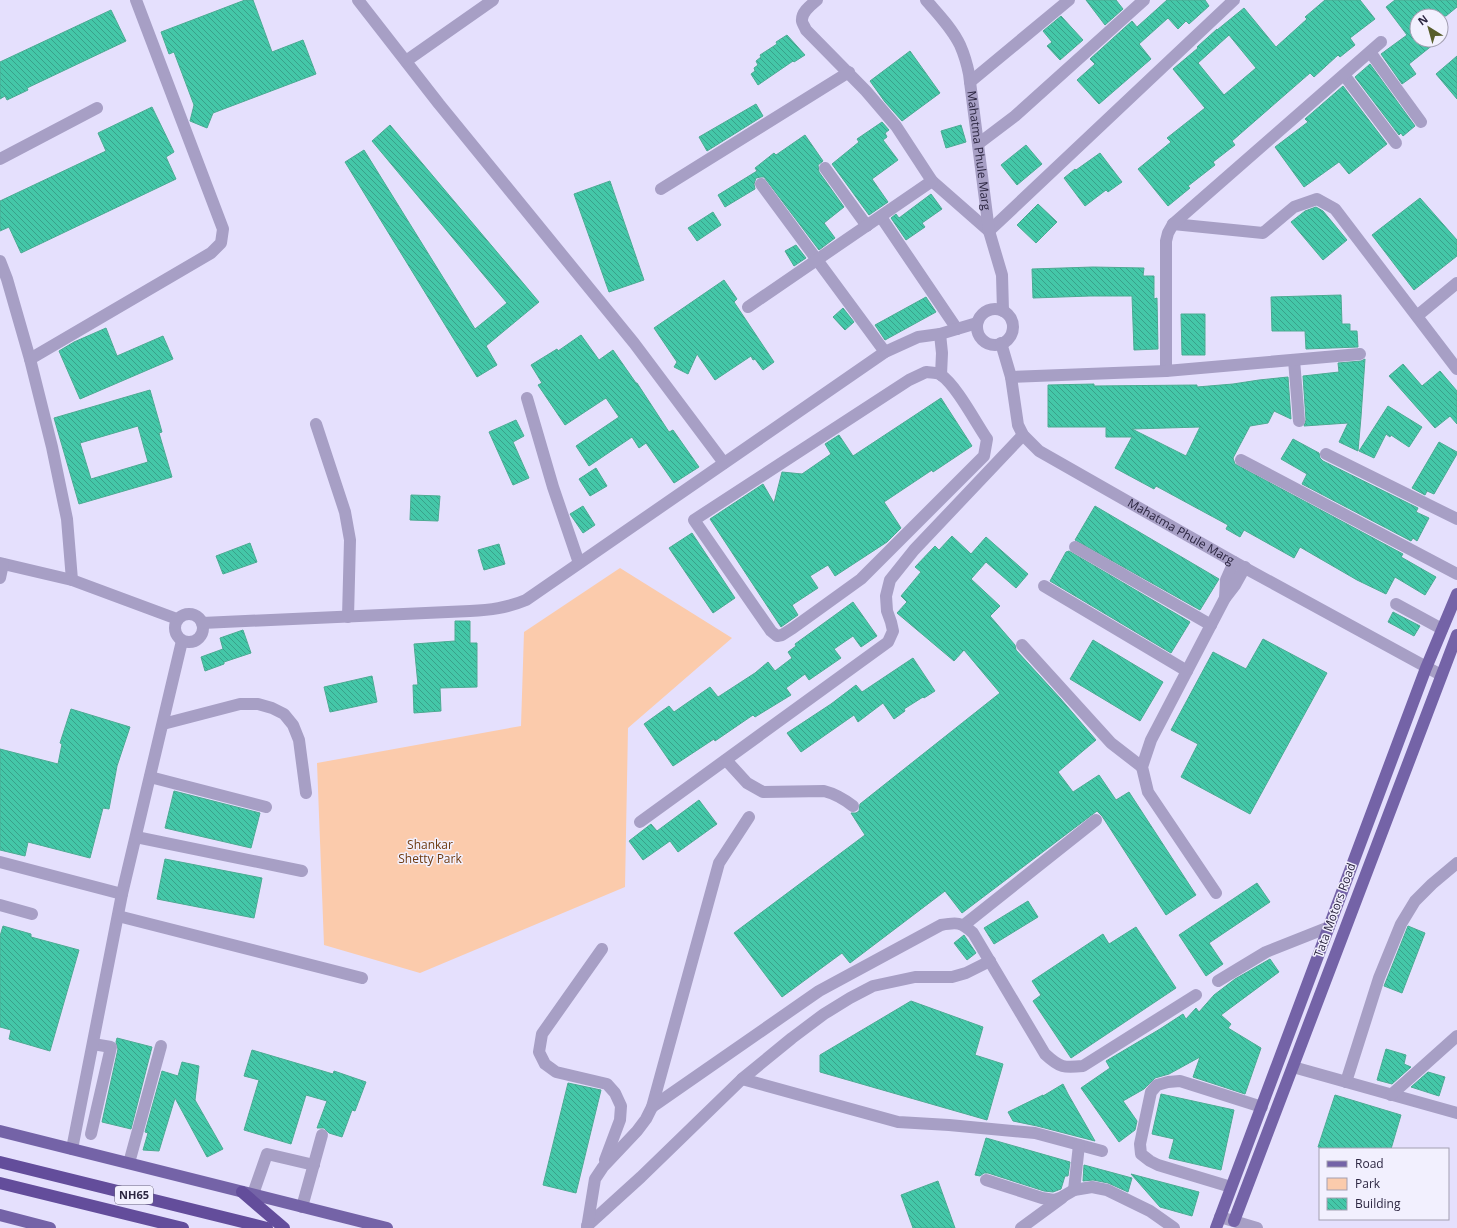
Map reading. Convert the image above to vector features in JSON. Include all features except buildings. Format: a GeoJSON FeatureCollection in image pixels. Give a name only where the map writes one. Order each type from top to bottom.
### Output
{"type":"FeatureCollection","features":[{"type":"Feature","properties":{"kind":"highway","name":"NH65"},"geometry":{"type":"LineString","coordinates":[[0,1162],[268,1228]]}},
{"type":"Feature","properties":{"kind":"highway","name":"NH65"},"geometry":{"type":"LineString","coordinates":[[0,1183],[184,1228]]}},
{"type":"Feature","properties":{"kind":"highway"},"geometry":{"type":"LineString","coordinates":[[248,1193],[284,1228]]}},
{"type":"Feature","properties":{"kind":"main road","name":"Tata Motors Road"},"geometry":{"type":"LineString","coordinates":[[1218,1223],[1426,668],[1457,594]]}},
{"type":"Feature","properties":{"kind":"main road"},"geometry":{"type":"LineString","coordinates":[[1234,1222],[1457,635]]}},
{"type":"Feature","properties":{"kind":"main road"},"geometry":{"type":"LineString","coordinates":[[0,1131],[387,1228]]}},
{"type":"Feature","properties":{"kind":"main road"},"geometry":{"type":"LineString","coordinates":[[0,1215],[50,1228]]}},
{"type":"Feature","properties":{"kind":"street"},"geometry":{"type":"LineString","coordinates":[[30,359],[211,253],[221,243],[223,229],[136,0]]}},
{"type":"Feature","properties":{"kind":"street"},"geometry":{"type":"LineString","coordinates":[[358,0],[629,337],[724,463]]}},
{"type":"Feature","properties":{"kind":"street"},"geometry":{"type":"LineString","coordinates":[[406,61],[493,0]]}},
{"type":"Feature","properties":{"kind":"street"},"geometry":{"type":"LineString","coordinates":[[817,0],[804,12],[802,21],[806,30],[849,72],[896,126],[932,181],[989,231],[1234,0]]}},
{"type":"Feature","properties":{"kind":"street","name":"Mahatma Phule Marg"},"geometry":{"type":"LineString","coordinates":[[926,0],[954,34],[966,60],[989,231],[1002,275],[1003,311]]}},
{"type":"Feature","properties":{"kind":"street"},"geometry":{"type":"LineString","coordinates":[[970,82],[1069,0]]}},
{"type":"Feature","properties":{"kind":"street"},"geometry":{"type":"LineString","coordinates":[[978,144],[1015,116],[1144,0]]}},
{"type":"Feature","properties":{"kind":"street"},"geometry":{"type":"LineString","coordinates":[[1166,371],[1166,241],[1173,224],[1381,42]]}},
{"type":"Feature","properties":{"kind":"street"},"geometry":{"type":"LineString","coordinates":[[1370,52],[1421,122]]}},
{"type":"Feature","properties":{"kind":"street"},"geometry":{"type":"LineString","coordinates":[[661,189],[849,72]]}},
{"type":"Feature","properties":{"kind":"street"},"geometry":{"type":"LineString","coordinates":[[1344,75],[1396,143]]}},
{"type":"Feature","properties":{"kind":"street"},"geometry":{"type":"LineString","coordinates":[[0,159],[97,108]]}},
{"type":"Feature","properties":{"kind":"street"},"geometry":{"type":"LineString","coordinates":[[825,168],[868,226]]}},
{"type":"Feature","properties":{"kind":"street"},"geometry":{"type":"LineString","coordinates":[[748,307],[818,261],[932,181]]}},
{"type":"Feature","properties":{"kind":"street"},"geometry":{"type":"LineString","coordinates":[[761,184],[885,352]]}},
{"type":"Feature","properties":{"kind":"street"},"geometry":{"type":"LineString","coordinates":[[1173,224],[1263,233],[1294,207],[1317,199],[1335,209],[1457,369]]}},
{"type":"Feature","properties":{"kind":"street"},"geometry":{"type":"LineString","coordinates":[[881,217],[957,329]]}},
{"type":"Feature","properties":{"kind":"street"},"geometry":{"type":"LineString","coordinates":[[0,262],[7,279],[30,359],[52,447],[66,519],[72,580]]}},
{"type":"Feature","properties":{"kind":"street"},"geometry":{"type":"LineString","coordinates":[[1417,316],[1457,283]]}},
{"type":"Feature","properties":{"kind":"street"},"geometry":{"type":"LineString","coordinates":[[994,309],[1003,311],[1009,316],[1012,328],[1008,338],[1001,343],[992,344],[982,339],[977,329],[977,323],[988,310],[994,309]]}},
{"type":"Feature","properties":{"kind":"street"},"geometry":{"type":"LineString","coordinates":[[202,624],[470,612],[512,606],[526,600],[885,352],[918,337],[940,334],[977,323]]}},
{"type":"Feature","properties":{"kind":"street"},"geometry":{"type":"LineString","coordinates":[[940,334],[942,353],[941,375]]}},
{"type":"Feature","properties":{"kind":"street","name":"Mahatma Phule Marg"},"geometry":{"type":"LineString","coordinates":[[1001,343],[1011,377],[1018,425],[1023,435],[1039,451],[1239,565],[1442,676]]}},
{"type":"Feature","properties":{"kind":"street"},"geometry":{"type":"LineString","coordinates":[[1011,377],[1166,371],[1360,354]]}},
{"type":"Feature","properties":{"kind":"street"},"geometry":{"type":"LineString","coordinates":[[1294,360],[1299,421]]}},
{"type":"Feature","properties":{"kind":"street"},"geometry":{"type":"LineString","coordinates":[[926,372],[941,375],[947,380],[961,398],[987,438],[984,456],[861,579],[782,635],[777,636],[771,631],[694,520],[909,380],[926,372]]}},
{"type":"Feature","properties":{"kind":"street"},"geometry":{"type":"LineString","coordinates":[[527,398],[552,487],[579,563]]}},
{"type":"Feature","properties":{"kind":"street"},"geometry":{"type":"LineString","coordinates":[[316,424],[345,512],[350,540],[348,617]]}},
{"type":"Feature","properties":{"kind":"street"},"geometry":{"type":"LineString","coordinates":[[640,822],[888,642],[893,631],[886,611],[886,596],[890,580],[914,550],[1023,435]]}},
{"type":"Feature","properties":{"kind":"street"},"geometry":{"type":"LineString","coordinates":[[1326,454],[1457,519]]}},
{"type":"Feature","properties":{"kind":"street"},"geometry":{"type":"LineString","coordinates":[[1241,460],[1457,574]]}},
{"type":"Feature","properties":{"kind":"street"},"geometry":{"type":"LineString","coordinates":[[1075,547],[1210,625]]}},
{"type":"Feature","properties":{"kind":"street"},"geometry":{"type":"LineString","coordinates":[[0,578],[2,564],[72,580],[178,619]]}},
{"type":"Feature","properties":{"kind":"street"},"geometry":{"type":"LineString","coordinates":[[1216,893],[1148,792],[1142,767],[1151,740],[1210,625],[1225,598],[1235,585],[1239,565]]}},
{"type":"Feature","properties":{"kind":"street"},"geometry":{"type":"LineString","coordinates":[[1044,586],[1187,671]]}},
{"type":"Feature","properties":{"kind":"street"},"geometry":{"type":"LineString","coordinates":[[1396,604],[1442,629]]}},
{"type":"Feature","properties":{"kind":"street"},"geometry":{"type":"LineString","coordinates":[[191,614],[198,617],[202,624],[203,631],[200,638],[194,642],[186,643],[182,641],[175,633],[174,626],[178,619],[184,615],[191,614]]}},
{"type":"Feature","properties":{"kind":"street"},"geometry":{"type":"LineString","coordinates":[[72,1148],[122,894],[182,641]]}},
{"type":"Feature","properties":{"kind":"street"},"geometry":{"type":"LineString","coordinates":[[1022,645],[1111,743],[1142,767]]}},
{"type":"Feature","properties":{"kind":"street"},"geometry":{"type":"LineString","coordinates":[[163,724],[240,704],[258,704],[272,708],[284,714],[293,725],[299,740],[306,793]]}},
{"type":"Feature","properties":{"kind":"street"},"geometry":{"type":"LineString","coordinates":[[726,760],[746,783],[763,792],[824,791],[844,799],[853,806]]}},
{"type":"Feature","properties":{"kind":"street"},"geometry":{"type":"LineString","coordinates":[[150,777],[266,807]]}},
{"type":"Feature","properties":{"kind":"street"},"geometry":{"type":"LineString","coordinates":[[603,1166],[637,1131],[646,1119],[652,1107],[719,863],[749,817]]}},
{"type":"Feature","properties":{"kind":"street"},"geometry":{"type":"LineString","coordinates":[[964,925],[1096,820]]}},
{"type":"Feature","properties":{"kind":"street"},"geometry":{"type":"LineString","coordinates":[[136,837],[302,871]]}},
{"type":"Feature","properties":{"kind":"street"},"geometry":{"type":"LineString","coordinates":[[0,862],[122,894]]}},
{"type":"Feature","properties":{"kind":"street"},"geometry":{"type":"LineString","coordinates":[[1346,1082],[1379,978],[1401,924],[1415,901],[1432,884],[1457,863]]}},
{"type":"Feature","properties":{"kind":"street"},"geometry":{"type":"LineString","coordinates":[[0,905],[32,914]]}},
{"type":"Feature","properties":{"kind":"street"},"geometry":{"type":"LineString","coordinates":[[118,916],[362,978]]}},
{"type":"Feature","properties":{"kind":"street"},"geometry":{"type":"LineString","coordinates":[[652,1107],[819,991],[941,925],[953,922],[964,925],[973,933],[1045,1054],[1053,1062],[1064,1068],[1083,1066],[1196,995]]}},
{"type":"Feature","properties":{"kind":"street"},"geometry":{"type":"LineString","coordinates":[[1218,981],[1266,952],[1329,927]]}},
{"type":"Feature","properties":{"kind":"street"},"geometry":{"type":"LineString","coordinates":[[587,1227],[592,1190],[603,1166],[620,1120],[621,1106],[616,1093],[607,1084],[556,1072],[545,1064],[539,1052],[542,1034],[602,949]]}},
{"type":"Feature","properties":{"kind":"street"},"geometry":{"type":"LineString","coordinates":[[587,1227],[742,1079],[824,1014],[873,986],[915,977],[952,977],[966,973],[990,961]]}},
{"type":"Feature","properties":{"kind":"street"},"geometry":{"type":"LineString","coordinates":[[1391,1095],[1457,1036]]}},
{"type":"Feature","properties":{"kind":"street"},"geometry":{"type":"LineString","coordinates":[[90,1134],[111,1047],[92,1044]]}},
{"type":"Feature","properties":{"kind":"street"},"geometry":{"type":"LineString","coordinates":[[129,1163],[161,1046]]}},
{"type":"Feature","properties":{"kind":"street"},"geometry":{"type":"LineString","coordinates":[[1293,1067],[1457,1113]]}},
{"type":"Feature","properties":{"kind":"street"},"geometry":{"type":"LineString","coordinates":[[742,1079],[898,1122],[1035,1133],[1102,1151]]}},
{"type":"Feature","properties":{"kind":"street"},"geometry":{"type":"LineString","coordinates":[[1231,1187],[1158,1165],[1141,1154],[1140,1144],[1151,1092],[1157,1085],[1180,1081],[1262,1107]]}},
{"type":"Feature","properties":{"kind":"street"},"geometry":{"type":"LineString","coordinates":[[302,1207],[322,1136]]}},
{"type":"Feature","properties":{"kind":"street"},"geometry":{"type":"LineString","coordinates":[[1074,1190],[1079,1145]]}},
{"type":"Feature","properties":{"kind":"street"},"geometry":{"type":"LineString","coordinates":[[248,1193],[267,1154],[314,1165]]}},
{"type":"Feature","properties":{"kind":"street"},"geometry":{"type":"LineString","coordinates":[[986,1180],[1042,1198],[1054,1200],[1062,1197]]}},
{"type":"Feature","properties":{"kind":"street"},"geometry":{"type":"LineString","coordinates":[[1021,1228],[1062,1197],[1074,1190],[1092,1187],[1108,1190],[1150,1211],[1174,1228]]}},
{"type":"Feature","properties":{"kind":"street"},"geometry":{"type":"LineString","coordinates":[[1218,1223],[1234,1222],[1257,1228]]}},
{"type":"Feature","properties":{"kind":"green space","name":"Shankar Shetty Park"},"geometry":{"type":"Polygon","coordinates":[[[620,568],[732,638],[628,728],[625,887],[420,973],[324,945],[317,763],[521,726],[524,632],[620,568]]]}}]}
